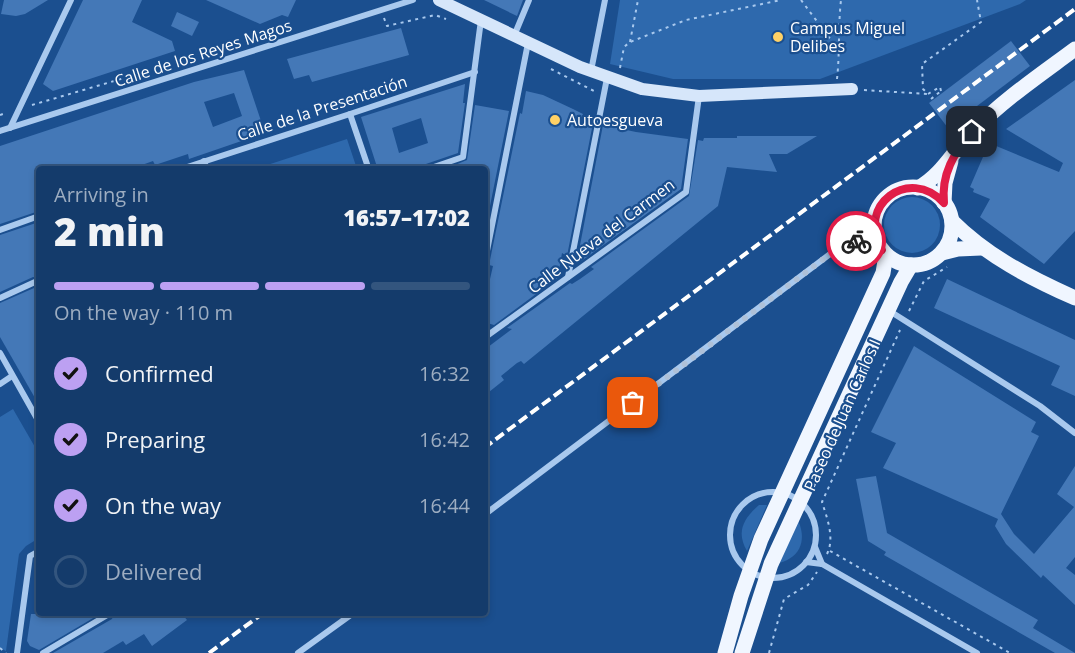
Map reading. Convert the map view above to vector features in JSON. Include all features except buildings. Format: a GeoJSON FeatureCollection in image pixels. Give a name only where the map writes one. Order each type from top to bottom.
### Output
{"type":"FeatureCollection","features":[{"type":"Feature","properties":{"kind":"main road"},"geometry":{"type":"LineString","coordinates":[[981,248],[958,249],[942,253],[928,262],[911,265],[898,262],[884,252],[875,238],[876,214],[883,201],[895,192],[918,188],[933,178],[972,132],[999,106],[1075,49]]}},
{"type":"Feature","properties":{"kind":"main road"},"geometry":{"type":"LineString","coordinates":[[944,203],[945,183],[953,155]]}},
{"type":"Feature","properties":{"kind":"main road"},"geometry":{"type":"LineString","coordinates":[[918,188],[930,191],[944,203],[952,221],[981,248],[1032,279],[1075,298]]}},
{"type":"Feature","properties":{"kind":"main road"},"geometry":{"type":"LineString","coordinates":[[942,253],[951,235],[952,221]]}},
{"type":"Feature","properties":{"kind":"main road","name":"Paseo de Juan Carlos I"},"geometry":{"type":"LineString","coordinates":[[725,653],[761,538],[883,273],[884,252]]}},
{"type":"Feature","properties":{"kind":"main road","name":"Paseo de Juan Carlos I"},"geometry":{"type":"LineString","coordinates":[[742,653],[766,578],[799,500],[911,265]]}},
{"type":"Feature","properties":{"kind":"street"},"geometry":{"type":"LineString","coordinates":[[10,128],[72,0]]}},
{"type":"Feature","properties":{"kind":"street","name":"Calle de los Reyes Magos"},"geometry":{"type":"LineString","coordinates":[[0,131],[413,0]]}},
{"type":"Feature","properties":{"kind":"street"},"geometry":{"type":"LineString","coordinates":[[439,0],[591,72],[649,90],[699,96],[852,89]]}},
{"type":"Feature","properties":{"kind":"street"},"geometry":{"type":"LineString","coordinates":[[514,36],[529,0]]}},
{"type":"Feature","properties":{"kind":"street"},"geometry":{"type":"LineString","coordinates":[[591,72],[605,0]]}},
{"type":"Feature","properties":{"kind":"street"},"geometry":{"type":"LineString","coordinates":[[437,166],[463,157],[481,20]]}},
{"type":"Feature","properties":{"kind":"street"},"geometry":{"type":"LineString","coordinates":[[488,246],[528,43]]}},
{"type":"Feature","properties":{"kind":"street","name":"Calle de la Presentación"},"geometry":{"type":"LineString","coordinates":[[190,166],[475,72]]}},
{"type":"Feature","properties":{"kind":"street"},"geometry":{"type":"LineString","coordinates":[[567,278],[607,78]]}},
{"type":"Feature","properties":{"kind":"street","name":"Calle Nueva del Carmen"},"geometry":{"type":"LineString","coordinates":[[488,335],[686,192],[699,96]]}},
{"type":"Feature","properties":{"kind":"street"},"geometry":{"type":"LineString","coordinates":[[350,114],[368,166]]}},
{"type":"Feature","properties":{"kind":"street"},"geometry":{"type":"LineString","coordinates":[[204,161],[206,166]]}},
{"type":"Feature","properties":{"kind":"street"},"geometry":{"type":"LineString","coordinates":[[488,512],[842,245],[876,214]]}},
{"type":"Feature","properties":{"kind":"street"},"geometry":{"type":"LineString","coordinates":[[0,230],[36,217]]}},
{"type":"Feature","properties":{"kind":"street"},"geometry":{"type":"LineString","coordinates":[[842,245],[865,241],[884,252]]}},
{"type":"Feature","properties":{"kind":"street"},"geometry":{"type":"LineString","coordinates":[[0,298],[36,283]]}},
{"type":"Feature","properties":{"kind":"street"},"geometry":{"type":"LineString","coordinates":[[888,310],[1040,406],[1075,433]]}},
{"type":"Feature","properties":{"kind":"street"},"geometry":{"type":"LineString","coordinates":[[0,353],[36,417]]}},
{"type":"Feature","properties":{"kind":"street"},"geometry":{"type":"LineString","coordinates":[[0,384],[12,376]]}},
{"type":"Feature","properties":{"kind":"street"},"geometry":{"type":"LineString","coordinates":[[815,547],[799,570],[788,576],[766,578],[749,572],[739,563],[732,553],[729,526],[736,510],[749,497],[771,491],[783,492],[799,500],[813,518],[816,528],[815,547],[822,564]]}},
{"type":"Feature","properties":{"kind":"street"},"geometry":{"type":"LineString","coordinates":[[17,653],[30,556],[36,553]]}},
{"type":"Feature","properties":{"kind":"street"},"geometry":{"type":"LineString","coordinates":[[806,562],[822,564],[977,653]]}},
{"type":"Feature","properties":{"kind":"street"},"geometry":{"type":"LineString","coordinates":[[42,653],[106,616]]}},
{"type":"Feature","properties":{"kind":"street"},"geometry":{"type":"LineString","coordinates":[[298,653],[349,616]]}},
{"type":"Feature","properties":{"kind":"path"},"geometry":{"type":"LineString","coordinates":[[630,42],[638,0]]}},
{"type":"Feature","properties":{"kind":"path"},"geometry":{"type":"LineString","coordinates":[[619,74],[624,47],[630,42],[686,20],[781,0]]}},
{"type":"Feature","properties":{"kind":"path"},"geometry":{"type":"LineString","coordinates":[[801,0],[840,52]]}},
{"type":"Feature","properties":{"kind":"path"},"geometry":{"type":"LineString","coordinates":[[836,90],[840,52],[841,0]]}},
{"type":"Feature","properties":{"kind":"path"},"geometry":{"type":"LineString","coordinates":[[928,94],[922,89],[922,64],[981,22],[977,0]]}},
{"type":"Feature","properties":{"kind":"path"},"geometry":{"type":"LineString","coordinates":[[387,26],[435,15],[446,19]]}},
{"type":"Feature","properties":{"kind":"path"},"geometry":{"type":"LineString","coordinates":[[543,65],[599,94]]}},
{"type":"Feature","properties":{"kind":"path"},"geometry":{"type":"LineString","coordinates":[[852,89],[928,94],[940,87],[941,91],[931,99]]}},
{"type":"Feature","properties":{"kind":"path","name":"Paseo de Juan Carlos I"},"geometry":{"type":"LineString","coordinates":[[830,550],[830,526],[822,502],[924,281],[953,264]]}},
{"type":"Feature","properties":{"kind":"path"},"geometry":{"type":"LineString","coordinates":[[770,653],[784,599],[808,585],[830,550],[1010,653]]}},
{"type":"Feature","properties":{"kind":"path"},"geometry":{"type":"LineString","coordinates":[[0,648],[6,653]]}},
{"type":"Feature","properties":{"kind":"shaded area","name":"Campus Miguel Delibes"},"geometry":{"type":"Polygon","coordinates":[[[620,0],[1026,0],[820,79],[673,79],[610,64],[620,0]]]}},
{"type":"Feature","properties":{"kind":"shaded area"},"geometry":{"type":"Polygon","coordinates":[[[347,139],[356,166],[264,166],[347,139]]]}},
{"type":"Feature","properties":{"kind":"shaded area"},"geometry":{"type":"Polygon","coordinates":[[[906,197],[918,197],[932,205],[940,219],[938,236],[932,245],[918,253],[906,253],[889,241],[884,231],[884,219],[896,202],[906,197]]]}},
{"type":"Feature","properties":{"kind":"shaded area"},"geometry":{"type":"Polygon","coordinates":[[[13,409],[36,449],[36,540],[19,554],[6,651],[0,648],[0,417],[13,409]]]}},
{"type":"Feature","properties":{"kind":"shaded area"},"geometry":{"type":"Polygon","coordinates":[[[759,505],[767,505],[747,551],[742,538],[743,526],[749,515],[759,505]]]}},
{"type":"Feature","properties":{"kind":"shaded area"},"geometry":{"type":"Polygon","coordinates":[[[797,518],[802,533],[800,546],[793,556],[779,563],[797,518]]]}},
{"type":"Feature","properties":{"kind":"railway"},"geometry":{"type":"LineString","coordinates":[[488,445],[1075,9]]}},
{"type":"Feature","properties":{"kind":"railway"},"geometry":{"type":"LineString","coordinates":[[209,653],[259,616]]}},
{"type":"Feature","properties":{"kind":"way so far"},"geometry":{"type":"LineString","coordinates":[[633,403],[842,245],[856,241]]}},
{"type":"Feature","properties":{"kind":"place","name":"Campus Miguel Delibes"},"geometry":{"type":"Point","coordinates":[778,37]}},
{"type":"Feature","properties":{"kind":"place","name":"Autoesgueva"},"geometry":{"type":"Point","coordinates":[555,120]}},
{"type":"Feature","properties":{"kind":"route"},"geometry":{"type":"LineString","coordinates":[[856,241],[865,241],[882,250],[875,238],[874,222],[883,201],[895,192],[910,188],[924,189],[940,198],[944,203],[943,194],[947,171],[953,155],[972,132]]}}]}
